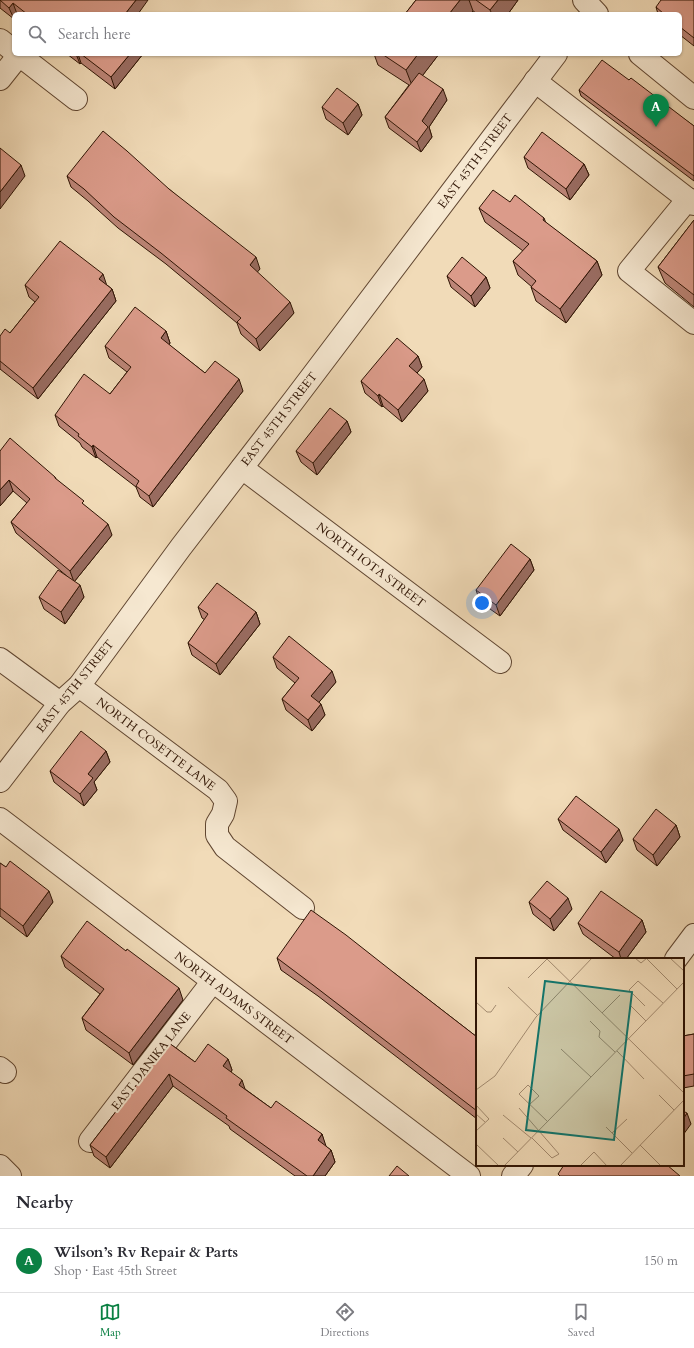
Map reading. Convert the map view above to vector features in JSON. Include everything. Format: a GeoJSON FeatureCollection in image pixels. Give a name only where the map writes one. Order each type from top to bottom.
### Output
{"type":"FeatureCollection","features":[{"type":"Feature","properties":{"kind":"street"},"geometry":{"type":"LineString","coordinates":[[0,40],[12,49]]}},
{"type":"Feature","properties":{"kind":"street"},"geometry":{"type":"LineString","coordinates":[[0,79],[15,56]]}},
{"type":"Feature","properties":{"kind":"street"},"geometry":{"type":"LineString","coordinates":[[21,56],[76,98]]}},
{"type":"Feature","properties":{"kind":"street","name":"EAST 45TH STREET"},"geometry":{"type":"LineString","coordinates":[[0,781],[60,703],[79,686],[181,547],[554,56]]}},
{"type":"Feature","properties":{"kind":"street"},"geometry":{"type":"LineString","coordinates":[[642,56],[694,98]]}},
{"type":"Feature","properties":{"kind":"street"},"geometry":{"type":"LineString","coordinates":[[534,81],[691,201],[629,271],[694,323]]}},
{"type":"Feature","properties":{"kind":"street","name":"NORTH IOTA STREET"},"geometry":{"type":"LineString","coordinates":[[242,468],[500,662]]}},
{"type":"Feature","properties":{"kind":"street"},"geometry":{"type":"LineString","coordinates":[[0,659],[60,703]]}},
{"type":"Feature","properties":{"kind":"street","name":"NORTH COSETTE LANE"},"geometry":{"type":"LineString","coordinates":[[79,686],[218,790],[226,801],[223,814],[216,824],[217,835],[226,847],[303,908]]}},
{"type":"Feature","properties":{"kind":"street","name":"NORTH ADAMS STREET"},"geometry":{"type":"LineString","coordinates":[[0,819],[468,1176]]}},
{"type":"Feature","properties":{"kind":"street"},"geometry":{"type":"LineString","coordinates":[[677,958],[694,935]]}},
{"type":"Feature","properties":{"kind":"street","name":"EAST DANIKA LANE"},"geometry":{"type":"LineString","coordinates":[[90,1141],[213,981]]}},
{"type":"Feature","properties":{"kind":"street"},"geometry":{"type":"LineString","coordinates":[[0,1166],[10,1176]]}},
{"type":"Feature","properties":{"kind":"street"},"geometry":{"type":"LineString","coordinates":[[513,1176],[521,1166]]}},
{"type":"Feature","properties":{"kind":"building"},"geometry":{"type":"Polygon","coordinates":[[[0,0],[136,0],[127,12],[24,12],[13,3],[9,8],[0,0]]]}},
{"type":"Feature","properties":{"kind":"building"},"geometry":{"type":"Polygon","coordinates":[[[416,0],[460,0],[451,12],[407,12],[416,0]]]}},
{"type":"Feature","properties":{"kind":"building"},"geometry":{"type":"Polygon","coordinates":[[[476,0],[498,0],[490,10],[476,0]]]}},
{"type":"Feature","properties":{"kind":"building"},"geometry":{"type":"Polygon","coordinates":[[[661,0],[694,0],[694,38],[682,29],[682,12],[662,12],[656,7],[661,0]]]}},
{"type":"Feature","properties":{"kind":"building"},"geometry":{"type":"Polygon","coordinates":[[[84,56],[128,56],[111,77],[84,56]]]}},
{"type":"Feature","properties":{"kind":"building"},"geometry":{"type":"Polygon","coordinates":[[[385,56],[416,56],[406,70],[385,56]]]}},
{"type":"Feature","properties":{"kind":"building"},"geometry":{"type":"Polygon","coordinates":[[[602,60],[629,80],[631,78],[694,126],[694,176],[579,90],[602,60]]]}},
{"type":"Feature","properties":{"kind":"building"},"geometry":{"type":"Polygon","coordinates":[[[419,73],[443,89],[422,121],[428,127],[417,142],[385,117],[419,73]]]}},
{"type":"Feature","properties":{"kind":"building"},"geometry":{"type":"Polygon","coordinates":[[[337,88],[358,104],[343,123],[322,107],[337,88]]]}},
{"type":"Feature","properties":{"kind":"building"},"geometry":{"type":"Polygon","coordinates":[[[103,131],[169,189],[256,257],[250,265],[290,302],[256,339],[237,322],[241,318],[114,217],[84,189],[67,176],[103,131]]]}},
{"type":"Feature","properties":{"kind":"building"},"geometry":{"type":"Polygon","coordinates":[[[542,132],[584,164],[566,189],[524,157],[542,132]]]}},
{"type":"Feature","properties":{"kind":"building"},"geometry":{"type":"Polygon","coordinates":[[[0,148],[21,165],[0,192],[0,148]]]}},
{"type":"Feature","properties":{"kind":"building"},"geometry":{"type":"Polygon","coordinates":[[[493,190],[510,202],[515,195],[544,218],[543,220],[597,261],[560,309],[531,287],[536,281],[513,261],[529,244],[479,208],[493,190]]]}},
{"type":"Feature","properties":{"kind":"building"},"geometry":{"type":"Polygon","coordinates":[[[694,220],[694,295],[658,267],[694,220]]]}},
{"type":"Feature","properties":{"kind":"building"},"geometry":{"type":"Polygon","coordinates":[[[60,241],[103,274],[99,279],[112,289],[33,388],[0,361],[0,336],[5,329],[10,333],[39,297],[25,285],[60,241]]]}},
{"type":"Feature","properties":{"kind":"building"},"geometry":{"type":"Polygon","coordinates":[[[462,257],[486,277],[471,296],[447,276],[462,257]]]}},
{"type":"Feature","properties":{"kind":"building"},"geometry":{"type":"Polygon","coordinates":[[[135,307],[166,331],[161,338],[205,373],[215,361],[239,379],[149,496],[136,486],[139,481],[93,445],[92,447],[78,436],[79,434],[55,415],[84,374],[110,394],[131,367],[105,346],[135,307]]]}},
{"type":"Feature","properties":{"kind":"building"},"geometry":{"type":"Polygon","coordinates":[[[397,338],[418,356],[409,366],[424,379],[398,410],[379,394],[378,396],[361,381],[397,338]]]}},
{"type":"Feature","properties":{"kind":"building"},"geometry":{"type":"Polygon","coordinates":[[[330,408],[347,421],[313,463],[296,451],[330,408]]]}},
{"type":"Feature","properties":{"kind":"building"},"geometry":{"type":"Polygon","coordinates":[[[10,438],[55,478],[84,501],[82,503],[108,524],[70,571],[11,522],[30,499],[9,480],[0,490],[0,451],[10,438]]]}},
{"type":"Feature","properties":{"kind":"building"},"geometry":{"type":"Polygon","coordinates":[[[511,544],[530,559],[496,605],[476,590],[511,544]]]}},
{"type":"Feature","properties":{"kind":"building"},"geometry":{"type":"Polygon","coordinates":[[[58,570],[80,585],[61,612],[39,597],[58,570]]]}},
{"type":"Feature","properties":{"kind":"building"},"geometry":{"type":"Polygon","coordinates":[[[217,583],[256,612],[216,664],[188,643],[208,614],[198,607],[217,583]]]}},
{"type":"Feature","properties":{"kind":"building"},"geometry":{"type":"Polygon","coordinates":[[[289,636],[332,671],[311,696],[321,704],[308,720],[282,699],[299,678],[273,657],[289,636]]]}},
{"type":"Feature","properties":{"kind":"building"},"geometry":{"type":"Polygon","coordinates":[[[81,731],[106,751],[88,774],[93,778],[80,794],[50,771],[81,731]]]}},
{"type":"Feature","properties":{"kind":"building"},"geometry":{"type":"Polygon","coordinates":[[[576,796],[619,829],[601,852],[558,819],[576,796]]]}},
{"type":"Feature","properties":{"kind":"building"},"geometry":{"type":"Polygon","coordinates":[[[656,809],[676,825],[653,855],[633,839],[656,809]]]}},
{"type":"Feature","properties":{"kind":"building"},"geometry":{"type":"Polygon","coordinates":[[[10,861],[49,891],[23,926],[0,908],[0,863],[6,867],[10,861]]]}},
{"type":"Feature","properties":{"kind":"building"},"geometry":{"type":"Polygon","coordinates":[[[547,881],[568,898],[550,919],[529,902],[547,881]]]}},
{"type":"Feature","properties":{"kind":"building"},"geometry":{"type":"Polygon","coordinates":[[[601,891],[642,920],[619,952],[578,923],[601,891]]]}},
{"type":"Feature","properties":{"kind":"building"},"geometry":{"type":"Polygon","coordinates":[[[311,910],[346,935],[476,1036],[476,1110],[313,985],[277,958],[311,910]]]}},
{"type":"Feature","properties":{"kind":"building"},"geometry":{"type":"Polygon","coordinates":[[[87,921],[126,951],[127,949],[179,988],[129,1053],[82,1018],[104,989],[61,956],[87,921]]]}},
{"type":"Feature","properties":{"kind":"building"},"geometry":{"type":"Polygon","coordinates":[[[694,1034],[694,1074],[684,1076],[684,1036],[694,1034]]]}},
{"type":"Feature","properties":{"kind":"building"},"geometry":{"type":"Polygon","coordinates":[[[169,1043],[195,1062],[208,1044],[228,1059],[223,1066],[242,1080],[239,1085],[271,1108],[276,1101],[322,1134],[318,1140],[331,1150],[313,1176],[307,1176],[226,1118],[227,1116],[169,1074],[106,1157],[90,1145],[169,1043]]]}},
{"type":"Feature","properties":{"kind":"building"},"geometry":{"type":"Polygon","coordinates":[[[397,1166],[409,1176],[389,1176],[397,1166]]]}},
{"type":"Feature","properties":{"kind":"building"},"geometry":{"type":"Polygon","coordinates":[[[563,1166],[668,1166],[680,1176],[560,1176],[558,1174],[563,1166]]]}},
{"type":"Feature","properties":{"kind":"place","name":"Wilson’s Rv Repair & Parts"},"geometry":{"type":"Point","coordinates":[656,127]}}]}
